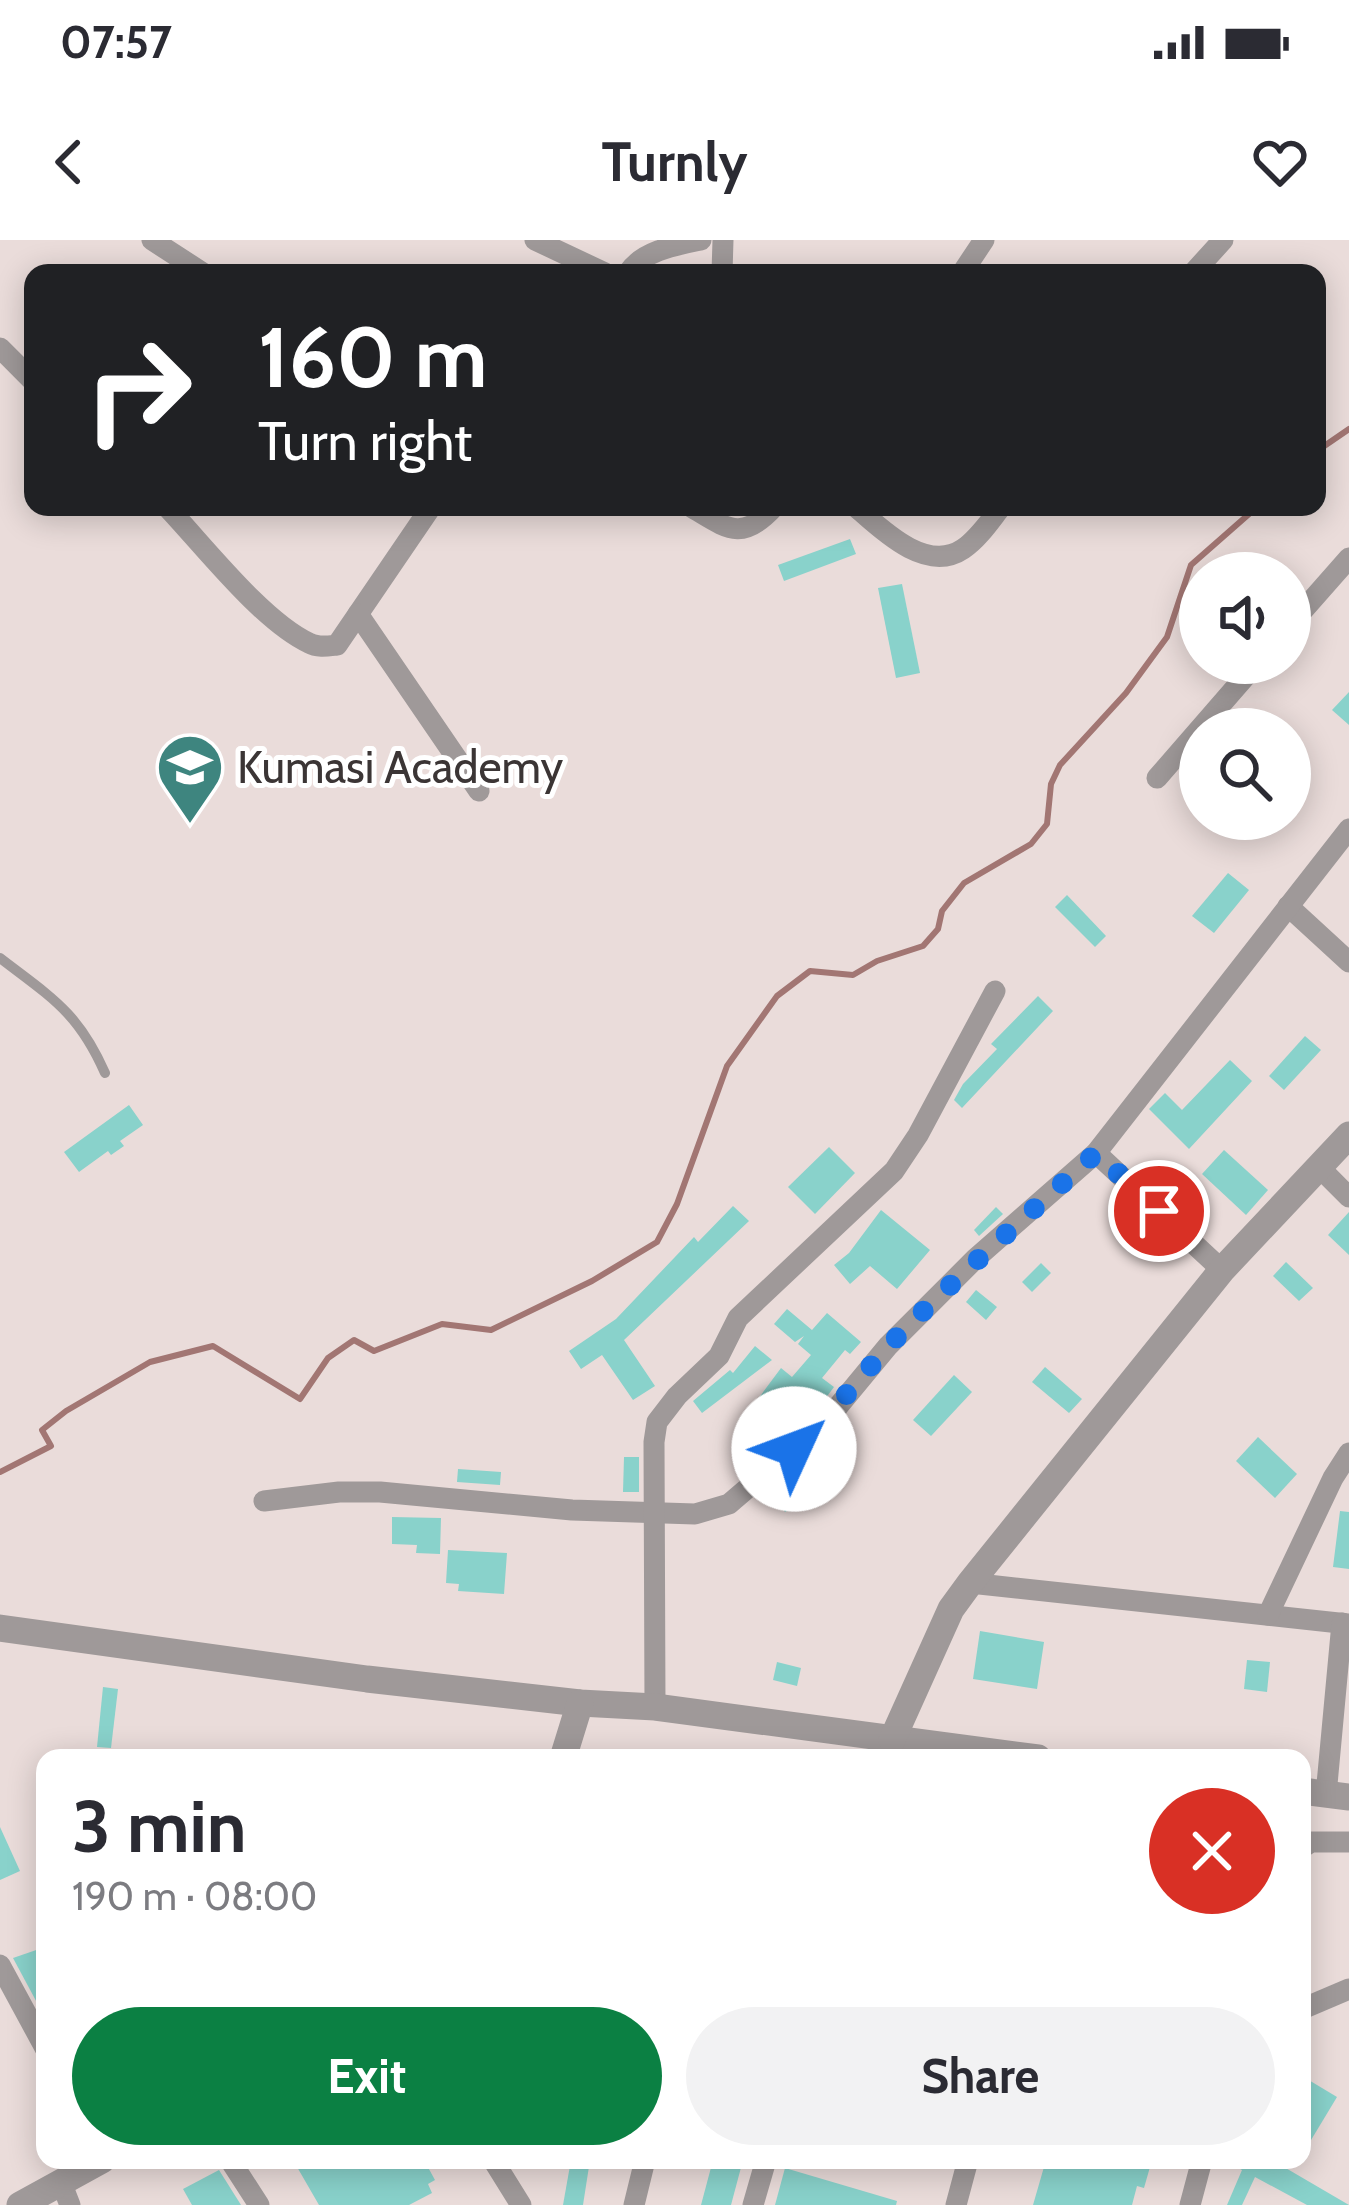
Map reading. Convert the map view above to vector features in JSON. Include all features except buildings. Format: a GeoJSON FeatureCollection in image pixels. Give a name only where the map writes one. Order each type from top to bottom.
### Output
{"type":"FeatureCollection","features":[{"type":"Feature","properties":{"kind":"street"},"geometry":{"type":"LineString","coordinates":[[152,240],[189,264]]}},
{"type":"Feature","properties":{"kind":"street"},"geometry":{"type":"LineString","coordinates":[[536,240],[586,264]]}},
{"type":"Feature","properties":{"kind":"street"},"geometry":{"type":"LineString","coordinates":[[634,264],[676,245],[701,240]]}},
{"type":"Feature","properties":{"kind":"street"},"geometry":{"type":"LineString","coordinates":[[1201,264],[1223,240]]}},
{"type":"Feature","properties":{"kind":"street"},"geometry":{"type":"LineString","coordinates":[[0,348],[24,372]]}},
{"type":"Feature","properties":{"kind":"street"},"geometry":{"type":"LineString","coordinates":[[175,516],[260,606],[309,644],[337,645],[425,516]]}},
{"type":"Feature","properties":{"kind":"street"},"geometry":{"type":"LineString","coordinates":[[707,516],[731,530],[751,528],[764,516]]}},
{"type":"Feature","properties":{"kind":"street"},"geometry":{"type":"LineString","coordinates":[[867,516],[896,541],[921,552],[945,555],[962,551],[993,516]]}},
{"type":"Feature","properties":{"kind":"street"},"geometry":{"type":"LineString","coordinates":[[1311,602],[1349,558]]}},
{"type":"Feature","properties":{"kind":"street"},"geometry":{"type":"LineString","coordinates":[[358,614],[479,790]]}},
{"type":"Feature","properties":{"kind":"street"},"geometry":{"type":"LineString","coordinates":[[1157,778],[1239,684]]}},
{"type":"Feature","properties":{"kind":"street"},"geometry":{"type":"LineString","coordinates":[[263,1501],[380,1492],[572,1510],[695,1514],[729,1504],[826,1421],[888,1346],[975,1259],[1096,1153],[1349,829]]}},
{"type":"Feature","properties":{"kind":"street"},"geometry":{"type":"LineString","coordinates":[[1288,906],[1349,962]]}},
{"type":"Feature","properties":{"kind":"street"},"geometry":{"type":"LineString","coordinates":[[656,1706],[657,1422],[719,1356],[738,1318],[829,1237],[893,1171],[918,1135],[995,991]]}},
{"type":"Feature","properties":{"kind":"street"},"geometry":{"type":"LineString","coordinates":[[0,1628],[367,1679],[580,1703],[656,1706],[889,1749],[951,1609],[970,1583],[1222,1270],[1349,1136]]}},
{"type":"Feature","properties":{"kind":"street"},"geometry":{"type":"LineString","coordinates":[[1096,1153],[1222,1270]]}},
{"type":"Feature","properties":{"kind":"street"},"geometry":{"type":"LineString","coordinates":[[1320,1168],[1349,1197]]}},
{"type":"Feature","properties":{"kind":"street"},"geometry":{"type":"LineString","coordinates":[[1268,1615],[1349,1454]]}},
{"type":"Feature","properties":{"kind":"street"},"geometry":{"type":"LineString","coordinates":[[970,1583],[1346,1624],[1326,1794]]}},
{"type":"Feature","properties":{"kind":"street"},"geometry":{"type":"LineString","coordinates":[[566,1749],[580,1703]]}},
{"type":"Feature","properties":{"kind":"street"},"geometry":{"type":"LineString","coordinates":[[1311,1842],[1349,1842]]}},
{"type":"Feature","properties":{"kind":"street"},"geometry":{"type":"LineString","coordinates":[[0,1965],[36,2031]]}},
{"type":"Feature","properties":{"kind":"street"},"geometry":{"type":"LineString","coordinates":[[1311,2005],[1349,1989]]}},
{"type":"Feature","properties":{"kind":"street"},"geometry":{"type":"LineString","coordinates":[[20,2205],[65,2194],[91,2169]]}},
{"type":"Feature","properties":{"kind":"street"},"geometry":{"type":"LineString","coordinates":[[236,2169],[259,2205]]}},
{"type":"Feature","properties":{"kind":"street"},"geometry":{"type":"LineString","coordinates":[[499,2169],[521,2205]]}},
{"type":"Feature","properties":{"kind":"street"},"geometry":{"type":"LineString","coordinates":[[634,2205],[643,2169]]}},
{"type":"Feature","properties":{"kind":"street"},"geometry":{"type":"LineString","coordinates":[[753,2205],[763,2169]]}},
{"type":"Feature","properties":{"kind":"street"},"geometry":{"type":"LineString","coordinates":[[956,2205],[966,2169]]}},
{"type":"Feature","properties":{"kind":"street"},"geometry":{"type":"LineString","coordinates":[[1190,2205],[1200,2169]]}},
{"type":"Feature","properties":{"kind":"lane"},"geometry":{"type":"LineString","coordinates":[[0,958],[57,1001],[87,1032],[105,1073]]}},
{"type":"Feature","properties":{"kind":"waterway"},"geometry":{"type":"LineString","coordinates":[[1326,445],[1349,429]]}},
{"type":"Feature","properties":{"kind":"waterway"},"geometry":{"type":"LineString","coordinates":[[0,1472],[51,1446],[42,1430],[66,1411],[150,1362],[213,1346],[300,1399],[328,1358],[354,1340],[374,1351],[442,1324],[491,1330],[592,1281],[657,1242],[677,1204],[727,1066],[777,996],[810,971],[853,975],[877,961],[923,946],[964,883],[1031,844],[1047,824],[1051,784],[1060,765],[1126,693],[1167,637],[1191,565],[1247,516]]}},
{"type":"Feature","properties":{"kind":"place","name":"Kumasi Academy"},"geometry":{"type":"Point","coordinates":[190,826]}},
{"type":"Feature","properties":{"kind":"route"},"geometry":{"type":"LineString","coordinates":[[794,1449],[826,1421],[888,1346],[975,1259],[1096,1153],[1159,1211]]}}]}
